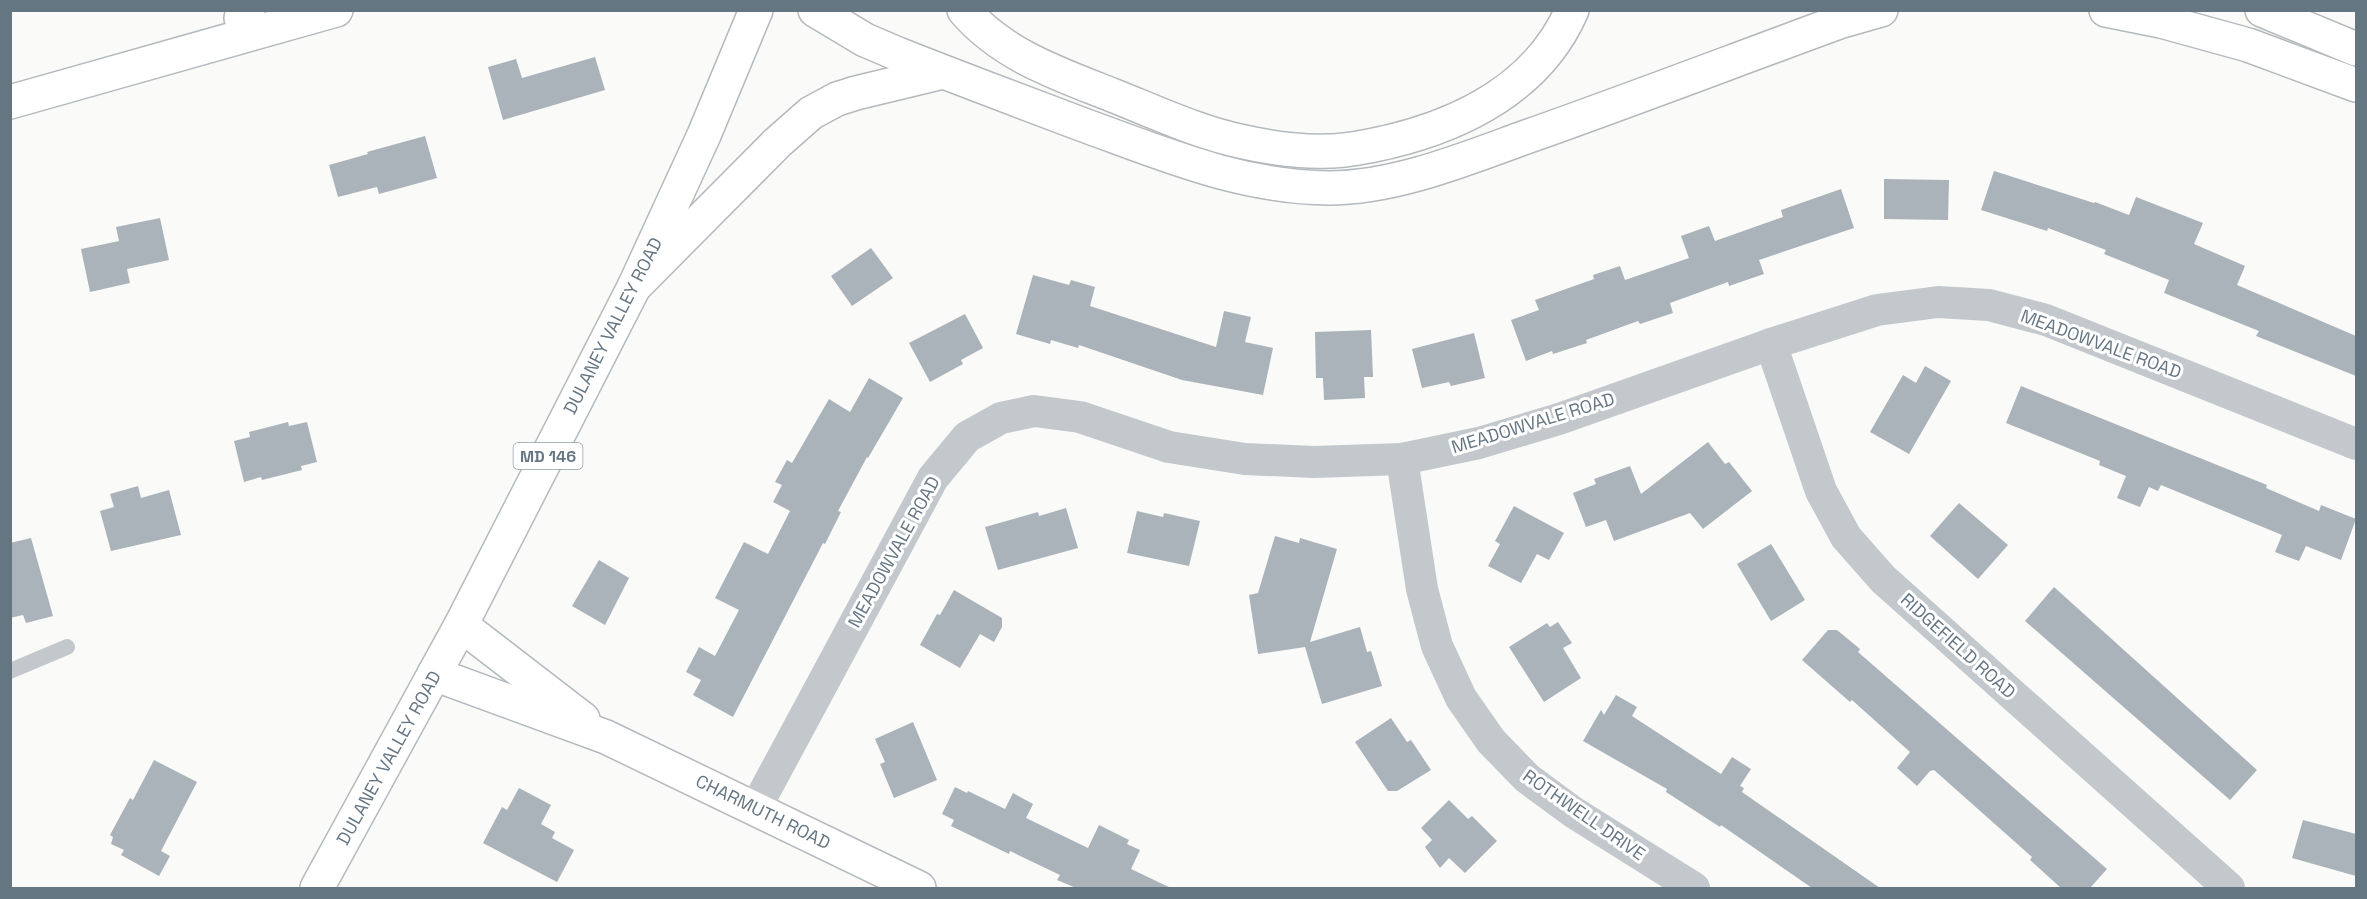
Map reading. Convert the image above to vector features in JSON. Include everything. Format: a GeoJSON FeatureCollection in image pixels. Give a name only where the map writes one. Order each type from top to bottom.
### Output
{"type":"FeatureCollection","features":[{"type":"Feature","properties":{"kind":"main road"},"geometry":{"type":"LineString","coordinates":[[10,102],[336,10]]}},
{"type":"Feature","properties":{"kind":"main road","name":"DULANEY VALLEY ROAD"},"geometry":{"type":"LineString","coordinates":[[317,888],[461,625],[634,287],[705,135],[756,10]]}},
{"type":"Feature","properties":{"kind":"main road"},"geometry":{"type":"LineString","coordinates":[[815,10],[865,40],[943,72],[1172,158],[1229,176],[1280,184],[1331,188],[1380,182],[1433,169],[1577,119],[1839,22],[1881,10]]}},
{"type":"Feature","properties":{"kind":"main road"},"geometry":{"type":"LineString","coordinates":[[964,10],[997,42],[1042,68],[1192,126],[1243,142],[1288,149],[1331,152],[1423,134],[1472,112],[1514,86],[1542,60],[1562,33],[1572,10]]}},
{"type":"Feature","properties":{"kind":"main road"},"geometry":{"type":"LineString","coordinates":[[2106,10],[2160,21],[2248,45],[2356,85]]}},
{"type":"Feature","properties":{"kind":"main road"},"geometry":{"type":"LineString","coordinates":[[2262,10],[2356,49]]}},
{"type":"Feature","properties":{"kind":"main road"},"geometry":{"type":"LineString","coordinates":[[143,64],[249,13]]}},
{"type":"Feature","properties":{"kind":"main road"},"geometry":{"type":"LineString","coordinates":[[634,287],[777,143],[811,113],[837,99],[856,93],[943,72]]}},
{"type":"Feature","properties":{"kind":"main road","name":"CHARMUTH ROAD"},"geometry":{"type":"LineString","coordinates":[[461,625],[606,737]]}},
{"type":"Feature","properties":{"kind":"main road","name":"CHARMUTH ROAD"},"geometry":{"type":"LineString","coordinates":[[434,674],[606,737],[919,888]]}},
{"type":"Feature","properties":{"kind":"street","name":"MEADOWVALE ROAD"},"geometry":{"type":"LineString","coordinates":[[755,809],[933,478],[967,437],[1001,418],[1034,411],[1080,417],[1169,447],[1245,459],[1314,462],[1402,459],[1479,443],[1559,419],[1772,344],[1877,310],[1938,302],[1989,305],[2046,320],[2356,444]]}},
{"type":"Feature","properties":{"kind":"street","name":"RIDGEFIELD ROAD"},"geometry":{"type":"LineString","coordinates":[[1772,344],[1821,491],[1846,537],[1883,579],[2229,888]]}},
{"type":"Feature","properties":{"kind":"street","name":"ROTHWELL DRIVE"},"geometry":{"type":"LineString","coordinates":[[1402,459],[1422,589],[1437,646],[1461,698],[1491,741],[1527,778],[1573,812],[1694,888]]}},
{"type":"Feature","properties":{"kind":"lane"},"geometry":{"type":"LineString","coordinates":[[10,671],[67,647]]}},
{"type":"Feature","properties":{"kind":"building"},"geometry":{"type":"Polygon","coordinates":[[[595,57],[605,90],[503,120],[488,67],[516,59],[522,78],[595,57]]]}},
{"type":"Feature","properties":{"kind":"building"},"geometry":{"type":"Polygon","coordinates":[[[425,136],[437,178],[379,194],[377,187],[338,197],[329,165],[425,136]]]}},
{"type":"Feature","properties":{"kind":"building"},"geometry":{"type":"Polygon","coordinates":[[[1994,171],[2095,202],[2129,215],[2136,197],[2203,223],[2194,244],[2245,266],[2237,285],[2356,336],[2356,376],[2256,336],[2259,331],[2164,293],[2169,280],[2104,254],[2106,250],[2048,228],[2047,231],[1981,210],[1994,171]]]}},
{"type":"Feature","properties":{"kind":"building"},"geometry":{"type":"Polygon","coordinates":[[[1884,179],[1949,180],[1948,220],[1884,219],[1884,179]]]}},
{"type":"Feature","properties":{"kind":"building"},"geometry":{"type":"Polygon","coordinates":[[[1841,189],[1854,228],[1759,260],[1764,274],[1729,286],[1728,282],[1670,303],[1673,313],[1640,324],[1638,321],[1586,340],[1587,343],[1553,354],[1552,351],[1526,361],[1511,320],[1539,310],[1535,300],[1594,279],[1593,275],[1620,266],[1625,280],[1689,258],[1681,236],[1709,226],[1715,241],[1783,217],[1781,210],[1841,189]]]}},
{"type":"Feature","properties":{"kind":"building"},"geometry":{"type":"Polygon","coordinates":[[[160,218],[169,260],[127,269],[130,283],[90,292],[81,249],[119,241],[116,227],[160,218]]]}},
{"type":"Feature","properties":{"kind":"building"},"geometry":{"type":"Polygon","coordinates":[[[871,248],[893,278],[852,306],[831,276],[871,248]]]}},
{"type":"Feature","properties":{"kind":"building"},"geometry":{"type":"Polygon","coordinates":[[[1033,275],[1069,285],[1071,280],[1095,287],[1090,306],[1216,347],[1224,311],[1251,317],[1245,342],[1273,348],[1263,395],[1182,380],[1079,345],[1078,348],[1051,340],[1050,344],[1016,334],[1033,275]]]}},
{"type":"Feature","properties":{"kind":"building"},"geometry":{"type":"Polygon","coordinates":[[[965,314],[983,348],[961,360],[963,364],[930,382],[909,343],[965,314]]]}},
{"type":"Feature","properties":{"kind":"building"},"geometry":{"type":"Polygon","coordinates":[[[1371,330],[1373,377],[1364,377],[1365,398],[1324,400],[1323,378],[1316,378],[1315,332],[1371,330]]]}},
{"type":"Feature","properties":{"kind":"building"},"geometry":{"type":"Polygon","coordinates":[[[1474,333],[1485,378],[1451,386],[1449,382],[1422,388],[1412,349],[1474,333]]]}},
{"type":"Feature","properties":{"kind":"building"},"geometry":{"type":"Polygon","coordinates":[[[1925,366],[1951,381],[1909,454],[1870,432],[1903,375],[1916,383],[1925,366]]]}},
{"type":"Feature","properties":{"kind":"building"},"geometry":{"type":"Polygon","coordinates":[[[869,378],[903,398],[838,511],[841,512],[825,544],[823,543],[733,717],[693,695],[701,680],[686,672],[699,647],[715,656],[739,610],[715,598],[744,542],[768,554],[790,511],[773,502],[782,485],[775,482],[787,460],[792,463],[829,399],[850,412],[869,378]]]}},
{"type":"Feature","properties":{"kind":"building"},"geometry":{"type":"Polygon","coordinates":[[[2021,386],[2267,485],[2266,488],[2319,511],[2321,505],[2356,519],[2341,560],[2306,546],[2299,561],[2275,552],[2282,535],[2161,485],[2158,491],[2149,487],[2140,507],[2117,498],[2126,476],[2099,465],[2100,461],[2006,423],[2021,386]]]}},
{"type":"Feature","properties":{"kind":"building"},"geometry":{"type":"Polygon","coordinates":[[[288,422],[289,426],[307,422],[317,462],[301,466],[302,470],[244,482],[234,441],[250,437],[249,432],[288,422]]]}},
{"type":"Feature","properties":{"kind":"building"},"geometry":{"type":"Polygon","coordinates":[[[1708,442],[1725,464],[1729,462],[1752,491],[1703,529],[1690,513],[1614,541],[1606,520],[1586,527],[1573,493],[1596,484],[1594,479],[1630,466],[1641,494],[1708,442]]]}},
{"type":"Feature","properties":{"kind":"building"},"geometry":{"type":"Polygon","coordinates":[[[138,486],[141,498],[169,490],[181,535],[111,551],[100,511],[114,507],[110,494],[138,486]]]}},
{"type":"Feature","properties":{"kind":"building"},"geometry":{"type":"Polygon","coordinates":[[[1959,503],[2008,545],[1978,579],[1930,536],[1959,503]]]}},
{"type":"Feature","properties":{"kind":"building"},"geometry":{"type":"Polygon","coordinates":[[[1514,506],[1564,533],[1549,560],[1537,554],[1521,583],[1488,566],[1500,544],[1495,541],[1514,506]]]}},
{"type":"Feature","properties":{"kind":"building"},"geometry":{"type":"Polygon","coordinates":[[[1066,508],[1078,548],[998,570],[985,527],[1038,512],[1039,516],[1066,508]]]}},
{"type":"Feature","properties":{"kind":"building"},"geometry":{"type":"Polygon","coordinates":[[[1137,511],[1163,517],[1164,513],[1200,521],[1189,566],[1127,553],[1137,511]]]}},
{"type":"Feature","properties":{"kind":"building"},"geometry":{"type":"Polygon","coordinates":[[[1275,536],[1299,543],[1300,538],[1337,549],[1310,642],[1360,627],[1367,652],[1371,651],[1382,686],[1322,704],[1305,647],[1258,654],[1249,595],[1258,593],[1275,536]]]}},
{"type":"Feature","properties":{"kind":"building"},"geometry":{"type":"Polygon","coordinates":[[[31,538],[53,616],[26,623],[23,615],[10,618],[10,543],[31,538]]]}},
{"type":"Feature","properties":{"kind":"building"},"geometry":{"type":"Polygon","coordinates":[[[1771,544],[1805,600],[1771,621],[1737,564],[1771,544]]]}},
{"type":"Feature","properties":{"kind":"building"},"geometry":{"type":"Polygon","coordinates":[[[599,560],[629,578],[605,625],[572,606],[599,560]]]}},
{"type":"Feature","properties":{"kind":"building"},"geometry":{"type":"Polygon","coordinates":[[[2054,587],[2257,770],[2230,800],[2025,621],[2054,587]]]}},
{"type":"Feature","properties":{"kind":"building"},"geometry":{"type":"Polygon","coordinates":[[[954,590],[1002,618],[1002,627],[994,642],[980,634],[960,668],[920,645],[937,614],[940,615],[954,590]]]}},
{"type":"Feature","properties":{"kind":"building"},"geometry":{"type":"Polygon","coordinates":[[[1558,622],[1572,643],[1563,648],[1581,678],[1544,702],[1509,647],[1547,623],[1550,627],[1558,622]]]}},
{"type":"Feature","properties":{"kind":"building"},"geometry":{"type":"Polygon","coordinates":[[[1828,630],[1837,630],[1860,649],[1858,652],[2107,869],[2090,888],[2061,888],[2030,860],[2032,857],[1934,770],[1930,771],[1917,786],[1897,768],[1910,752],[1852,700],[1850,702],[1802,660],[1828,630]]]}},
{"type":"Feature","properties":{"kind":"building"},"geometry":{"type":"Polygon","coordinates":[[[1616,695],[1637,707],[1632,716],[1721,774],[1732,757],[1751,769],[1740,786],[1744,788],[1742,792],[1880,888],[1812,888],[1721,825],[1720,827],[1666,792],[1667,789],[1583,741],[1601,710],[1604,715],[1616,695]]]}},
{"type":"Feature","properties":{"kind":"building"},"geometry":{"type":"Polygon","coordinates":[[[1391,718],[1407,742],[1411,740],[1431,770],[1397,791],[1388,791],[1355,742],[1391,718]]]}},
{"type":"Feature","properties":{"kind":"building"},"geometry":{"type":"Polygon","coordinates":[[[913,722],[937,780],[894,798],[880,764],[885,762],[875,739],[913,722]]]}},
{"type":"Feature","properties":{"kind":"building"},"geometry":{"type":"Polygon","coordinates":[[[154,760],[197,782],[161,851],[170,856],[159,876],[121,855],[124,850],[111,844],[113,837],[110,835],[130,798],[133,800],[154,760]]]}},
{"type":"Feature","properties":{"kind":"building"},"geometry":{"type":"Polygon","coordinates":[[[955,787],[1005,809],[1013,793],[1033,804],[1026,818],[1088,848],[1099,825],[1129,840],[1127,844],[1140,850],[1131,869],[1171,888],[1076,888],[1057,880],[1060,875],[951,826],[954,820],[942,814],[955,787]]]}},
{"type":"Feature","properties":{"kind":"building"},"geometry":{"type":"Polygon","coordinates":[[[519,788],[551,805],[541,824],[555,832],[552,838],[574,850],[557,882],[483,843],[502,807],[507,810],[519,788]]]}},
{"type":"Feature","properties":{"kind":"building"},"geometry":{"type":"Polygon","coordinates":[[[1449,800],[1468,819],[1472,816],[1497,841],[1465,873],[1449,858],[1440,868],[1425,847],[1432,840],[1421,828],[1449,800]]]}},
{"type":"Feature","properties":{"kind":"building"},"geometry":{"type":"Polygon","coordinates":[[[2303,820],[2356,834],[2356,876],[2292,858],[2303,820]]]}}]}
